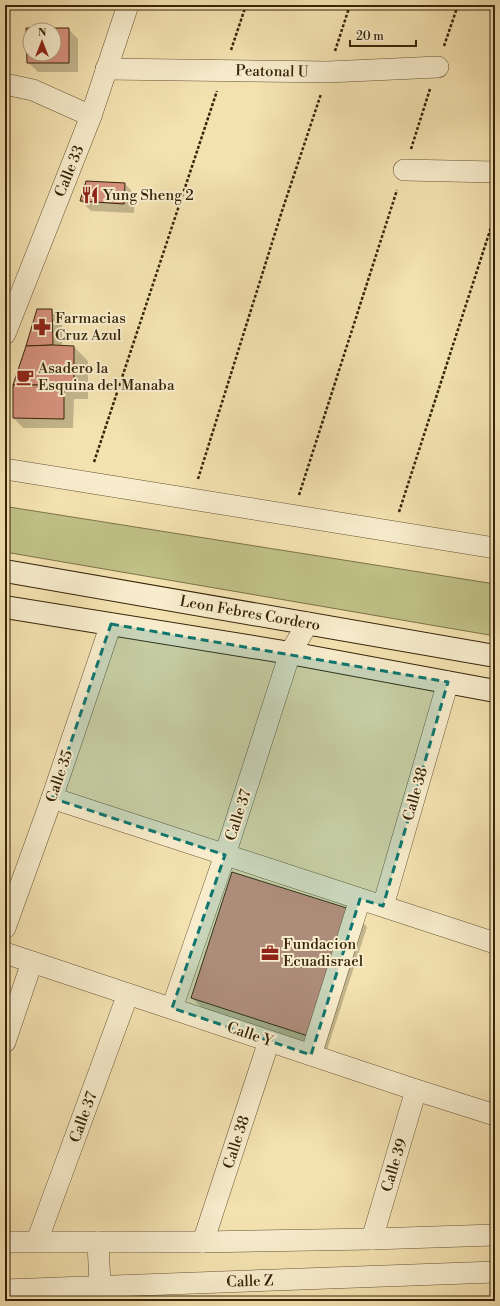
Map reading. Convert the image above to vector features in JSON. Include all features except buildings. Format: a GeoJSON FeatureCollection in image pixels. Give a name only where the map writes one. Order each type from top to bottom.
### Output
{"type":"FeatureCollection","features":[{"type":"Feature","properties":{"kind":"street","name":"Calle 33"},"geometry":{"type":"LineString","coordinates":[[5,334],[91,116],[128,5]]}},
{"type":"Feature","properties":{"kind":"street","name":"Peatonal U"},"geometry":{"type":"LineString","coordinates":[[106,69],[328,72],[438,67]]}},
{"type":"Feature","properties":{"kind":"street"},"geometry":{"type":"LineString","coordinates":[[5,84],[33,90],[91,116]]}},
{"type":"Feature","properties":{"kind":"street"},"geometry":{"type":"LineString","coordinates":[[404,170],[495,172]]}},
{"type":"Feature","properties":{"kind":"street"},"geometry":{"type":"LineString","coordinates":[[5,469],[495,548]]}},
{"type":"Feature","properties":{"kind":"street","name":"Leon Febres Cordero"},"geometry":{"type":"LineString","coordinates":[[5,571],[495,656]]}},
{"type":"Feature","properties":{"kind":"street"},"geometry":{"type":"LineString","coordinates":[[5,607],[290,653],[495,690]]}},
{"type":"Feature","properties":{"kind":"street","name":"Calle 37"},"geometry":{"type":"LineString","coordinates":[[172,1008],[225,855],[290,653],[308,623]]}},
{"type":"Feature","properties":{"kind":"street","name":"Calle 35"},"geometry":{"type":"LineString","coordinates":[[5,928],[52,798],[111,624]]}},
{"type":"Feature","properties":{"kind":"street","name":"Calle 38"},"geometry":{"type":"LineString","coordinates":[[382,906],[448,682]]}},
{"type":"Feature","properties":{"kind":"street"},"geometry":{"type":"LineString","coordinates":[[52,798],[495,943]]}},
{"type":"Feature","properties":{"kind":"street"},"geometry":{"type":"LineString","coordinates":[[311,1055],[360,899]]}},
{"type":"Feature","properties":{"kind":"street","name":"Calle Y"},"geometry":{"type":"LineString","coordinates":[[5,953],[416,1090],[495,1114]]}},
{"type":"Feature","properties":{"kind":"street"},"geometry":{"type":"LineString","coordinates":[[5,1042],[32,962]]}},
{"type":"Feature","properties":{"kind":"street","name":"Calle 37"},"geometry":{"type":"LineString","coordinates":[[37,1241],[128,994]]}},
{"type":"Feature","properties":{"kind":"street","name":"Calle 38"},"geometry":{"type":"LineString","coordinates":[[203,1242],[269,1041]]}},
{"type":"Feature","properties":{"kind":"street","name":"Calle 39"},"geometry":{"type":"LineString","coordinates":[[372,1239],[416,1090]]}},
{"type":"Feature","properties":{"kind":"street"},"geometry":{"type":"LineString","coordinates":[[5,1242],[203,1242],[495,1235]]}},
{"type":"Feature","properties":{"kind":"street"},"geometry":{"type":"LineString","coordinates":[[98,1242],[100,1294]]}},
{"type":"Feature","properties":{"kind":"street","name":"Calle Z"},"geometry":{"type":"LineString","coordinates":[[5,1290],[100,1294],[495,1272]]}},
{"type":"Feature","properties":{"kind":"path"},"geometry":{"type":"LineString","coordinates":[[87,482],[246,5]]}},
{"type":"Feature","properties":{"kind":"path"},"geometry":{"type":"LineString","coordinates":[[191,499],[282,210],[350,5]]}},
{"type":"Feature","properties":{"kind":"path"},"geometry":{"type":"LineString","coordinates":[[293,515],[458,5]]}},
{"type":"Feature","properties":{"kind":"path"},"geometry":{"type":"LineString","coordinates":[[392,531],[495,214]]}},
{"type":"Feature","properties":{"kind":"highlighted area"},"geometry":{"type":"Polygon","coordinates":[[[111,624],[448,682],[383,906],[360,899],[311,1055],[172,1008],[225,855],[52,798],[111,624]]]}},
{"type":"Feature","properties":{"kind":"green space"},"geometry":{"type":"Polygon","coordinates":[[[9,507],[495,584],[495,636],[5,552],[5,522],[9,507]]]}},
{"type":"Feature","properties":{"kind":"place","name":"Yung Sheng 2"},"geometry":{"type":"Point","coordinates":[90,195]}},
{"type":"Feature","properties":{"kind":"place","name":"Farmacias Cruz Azul"},"geometry":{"type":"Point","coordinates":[42,327]}},
{"type":"Feature","properties":{"kind":"place","name":"Asadero la Esquina del Manaba"},"geometry":{"type":"Point","coordinates":[25,377]}},
{"type":"Feature","properties":{"kind":"place","name":"Fundacion Ecuadisrael"},"geometry":{"type":"Point","coordinates":[270,953]}}]}
